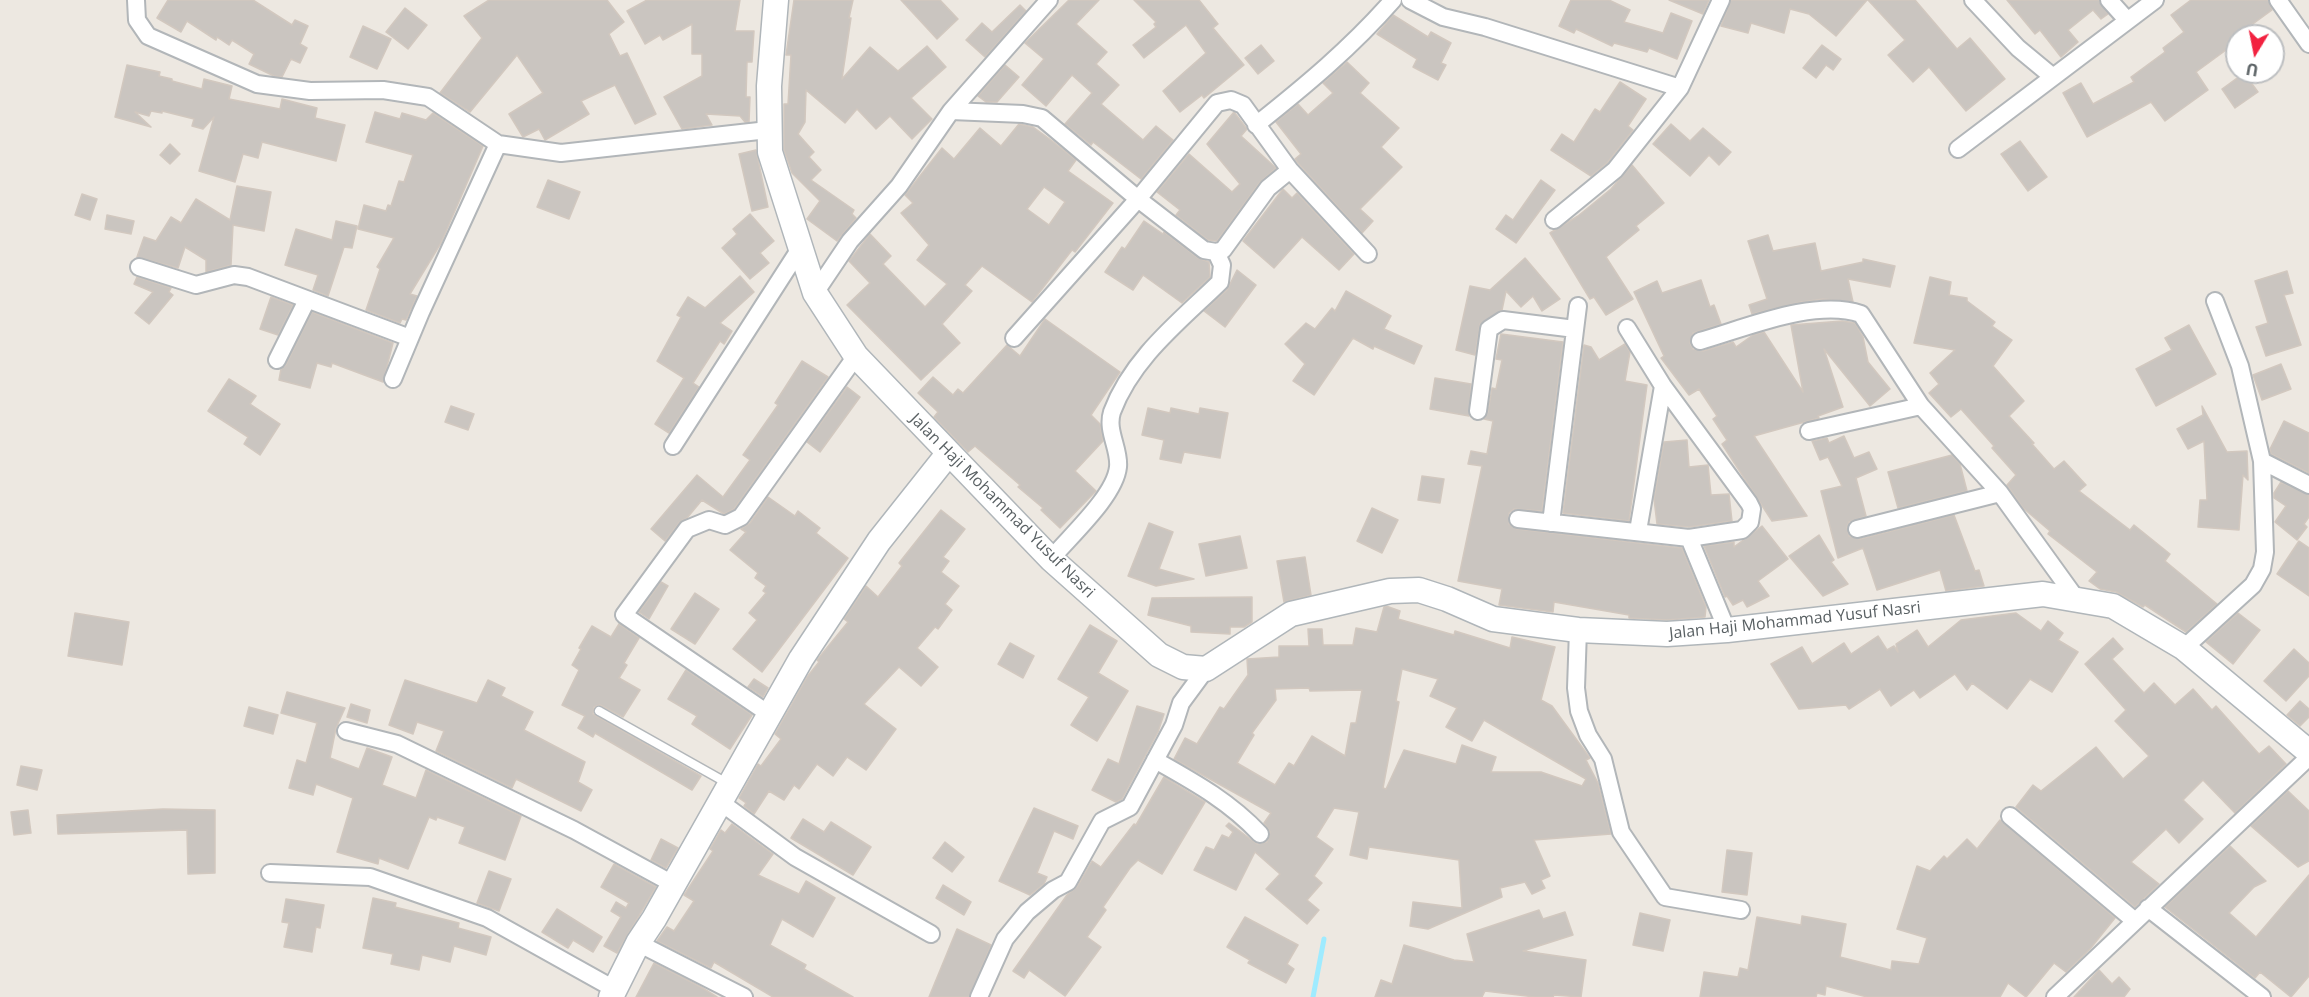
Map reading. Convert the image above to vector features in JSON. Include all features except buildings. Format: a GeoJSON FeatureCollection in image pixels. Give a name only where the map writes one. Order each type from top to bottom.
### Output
{"type":"FeatureCollection","features":[{"type":"Feature","properties":{"kind":"street"},"geometry":{"type":"LineString","coordinates":[[135,0],[137,20],[148,36],[257,84],[310,91],[383,90],[428,97],[498,144],[561,153],[768,130]]}},
{"type":"Feature","properties":{"kind":"street","name":"Jalan Haji Mohammad Yusuf Nasri"},"geometry":{"type":"LineString","coordinates":[[776,0],[768,130],[770,152],[814,293],[856,356],[1051,559],[1159,655],[1183,667],[1206,669],[1292,615],[1390,591],[1419,590],[1447,598],[1493,620],[1578,630],[1667,634],[1727,630],[2043,594],[2075,597],[2113,606],[2184,648],[2309,752]]}},
{"type":"Feature","properties":{"kind":"street"},"geometry":{"type":"LineString","coordinates":[[814,293],[850,241],[899,186],[951,111],[1049,0]]}},
{"type":"Feature","properties":{"kind":"street"},"geometry":{"type":"LineString","coordinates":[[1256,125],[1326,69],[1363,34],[1393,0]]}},
{"type":"Feature","properties":{"kind":"street"},"geometry":{"type":"LineString","coordinates":[[1410,0],[1443,17],[1497,30],[1680,88]]}},
{"type":"Feature","properties":{"kind":"street"},"geometry":{"type":"LineString","coordinates":[[1554,220],[1616,170],[1680,88],[1721,0]]}},
{"type":"Feature","properties":{"kind":"street"},"geometry":{"type":"LineString","coordinates":[[1972,0],[2018,48],[2052,76]]}},
{"type":"Feature","properties":{"kind":"street"},"geometry":{"type":"LineString","coordinates":[[2109,0],[2127,21]]}},
{"type":"Feature","properties":{"kind":"street"},"geometry":{"type":"LineString","coordinates":[[1958,149],[2155,0]]}},
{"type":"Feature","properties":{"kind":"street"},"geometry":{"type":"LineString","coordinates":[[2278,0],[2309,44]]}},
{"type":"Feature","properties":{"kind":"street"},"geometry":{"type":"LineString","coordinates":[[1014,338],[1137,199],[1217,103],[1231,100],[1243,105],[1290,170],[1368,254]]}},
{"type":"Feature","properties":{"kind":"street"},"geometry":{"type":"LineString","coordinates":[[951,111],[1023,114],[1042,118],[1137,199],[1204,250],[1216,252],[1223,250],[1268,188],[1290,170]]}},
{"type":"Feature","properties":{"kind":"street"},"geometry":{"type":"LineString","coordinates":[[393,379],[498,144]]}},
{"type":"Feature","properties":{"kind":"street"},"geometry":{"type":"LineString","coordinates":[[673,447],[801,247]]}},
{"type":"Feature","properties":{"kind":"street"},"geometry":{"type":"LineString","coordinates":[[1051,559],[1111,488],[1118,464],[1110,427],[1112,414],[1140,360],[1220,282],[1222,266],[1216,252]]}},
{"type":"Feature","properties":{"kind":"street"},"geometry":{"type":"LineString","coordinates":[[139,267],[196,285],[234,275],[248,277],[410,338]]}},
{"type":"Feature","properties":{"kind":"street"},"geometry":{"type":"LineString","coordinates":[[277,360],[307,300]]}},
{"type":"Feature","properties":{"kind":"street"},"geometry":{"type":"LineString","coordinates":[[2184,648],[2253,585],[2262,569],[2265,552],[2262,461],[2240,366],[2215,301]]}},
{"type":"Feature","properties":{"kind":"street"},"geometry":{"type":"LineString","coordinates":[[1551,523],[1578,306]]}},
{"type":"Feature","properties":{"kind":"street"},"geometry":{"type":"LineString","coordinates":[[1700,341],[1812,310],[1846,309],[1861,314],[1921,406],[2000,493],[2075,597]]}},
{"type":"Feature","properties":{"kind":"street"},"geometry":{"type":"LineString","coordinates":[[1478,411],[1489,329],[1495,323],[1503,320],[1575,329]]}},
{"type":"Feature","properties":{"kind":"street"},"geometry":{"type":"LineString","coordinates":[[1518,519],[1689,538],[1742,530],[1750,522],[1752,509],[1663,386],[1627,328]]}},
{"type":"Feature","properties":{"kind":"street"},"geometry":{"type":"LineString","coordinates":[[769,714],[624,615],[687,529],[709,520],[725,525],[741,517],[856,356]]}},
{"type":"Feature","properties":{"kind":"street"},"geometry":{"type":"LineString","coordinates":[[1638,531],[1663,386]]}},
{"type":"Feature","properties":{"kind":"street"},"geometry":{"type":"LineString","coordinates":[[1809,431],[1921,406]]}},
{"type":"Feature","properties":{"kind":"street"},"geometry":{"type":"LineString","coordinates":[[270,873],[354,875],[381,881],[487,918],[614,994],[638,943],[801,658],[879,541],[948,454]]}},
{"type":"Feature","properties":{"kind":"street"},"geometry":{"type":"LineString","coordinates":[[2262,461],[2309,485]]}},
{"type":"Feature","properties":{"kind":"street"},"geometry":{"type":"LineString","coordinates":[[1857,529],[2000,493]]}},
{"type":"Feature","properties":{"kind":"street"},"geometry":{"type":"LineString","coordinates":[[1689,538],[1727,630]]}},
{"type":"Feature","properties":{"kind":"street"},"geometry":{"type":"LineString","coordinates":[[1578,630],[1576,688],[1579,711],[1588,735],[1603,759],[1621,832],[1665,897],[1741,910]]}},
{"type":"Feature","properties":{"kind":"street"},"geometry":{"type":"LineString","coordinates":[[979,997],[1005,939],[1027,912],[1053,890],[1068,882],[1102,821],[1130,807],[1174,724],[1181,703],[1206,669]]}},
{"type":"Feature","properties":{"kind":"street"},"geometry":{"type":"LineString","coordinates":[[346,731],[397,744],[574,830],[673,884]]}},
{"type":"Feature","properties":{"kind":"street"},"geometry":{"type":"LineString","coordinates":[[2055,997],[2309,757]]}},
{"type":"Feature","properties":{"kind":"street"},"geometry":{"type":"LineString","coordinates":[[1155,760],[1216,794],[1239,812],[1260,834]]}},
{"type":"Feature","properties":{"kind":"street"},"geometry":{"type":"LineString","coordinates":[[724,793],[795,857],[931,934]]}},
{"type":"Feature","properties":{"kind":"street"},"geometry":{"type":"LineString","coordinates":[[2010,816],[2135,921]]}},
{"type":"Feature","properties":{"kind":"street"},"geometry":{"type":"LineString","coordinates":[[2148,908],[2262,997]]}},
{"type":"Feature","properties":{"kind":"street"},"geometry":{"type":"LineString","coordinates":[[638,943],[744,997]]}},
{"type":"Feature","properties":{"kind":"lane"},"geometry":{"type":"LineString","coordinates":[[599,711],[674,751],[724,793]]}},
{"type":"Feature","properties":{"kind":"waterway"},"geometry":{"type":"LineString","coordinates":[[1313,997],[1324,939]]}}]}
